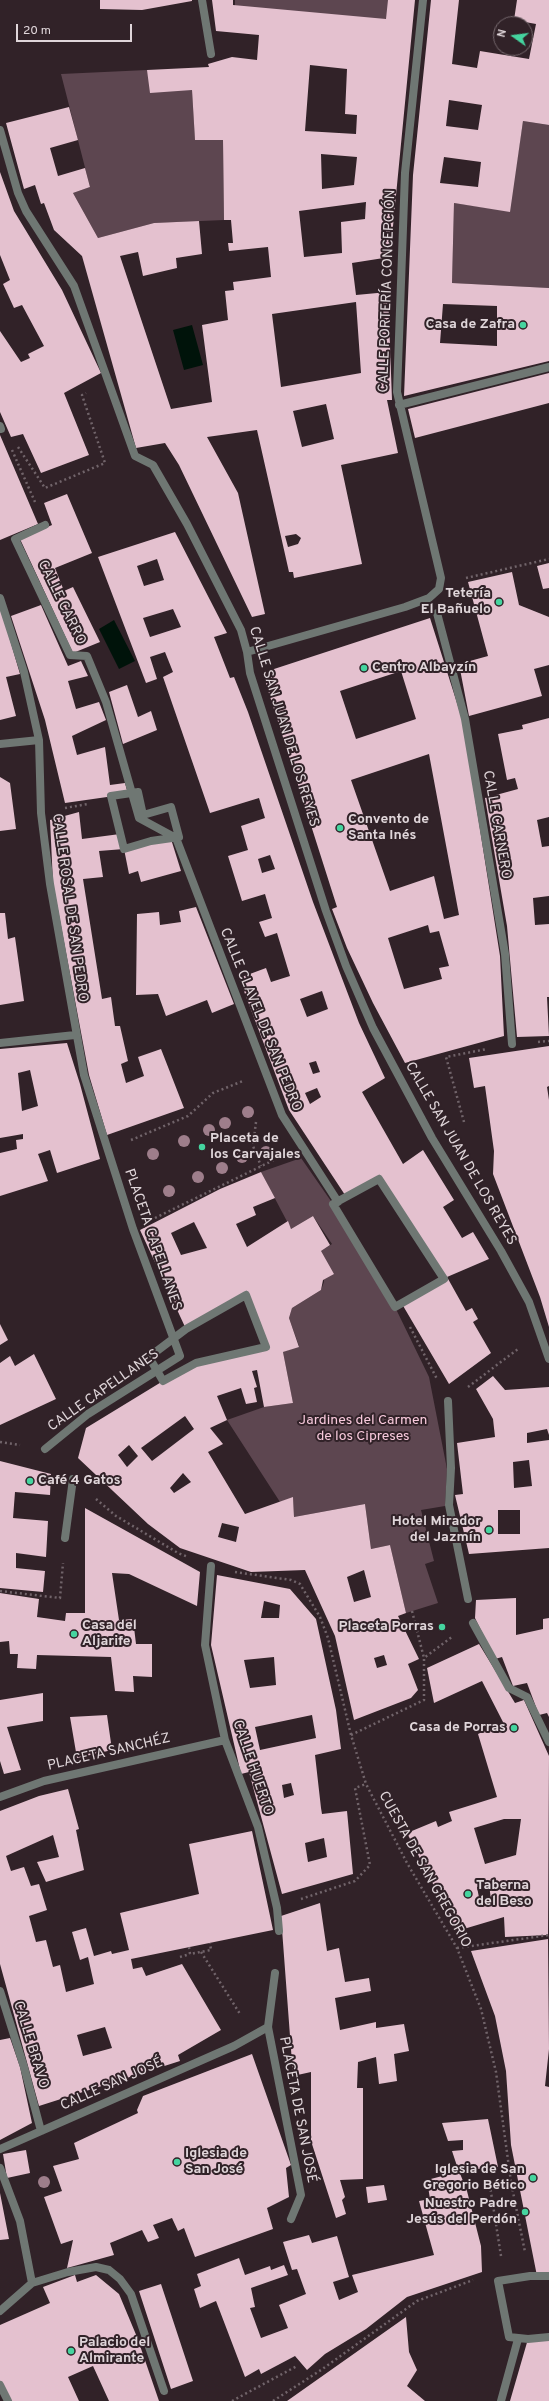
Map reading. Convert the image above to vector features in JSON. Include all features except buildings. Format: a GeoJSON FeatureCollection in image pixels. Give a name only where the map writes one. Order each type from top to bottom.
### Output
{"type":"FeatureCollection","features":[{"type":"Feature","properties":{"kind":"street"},"geometry":{"type":"LineString","coordinates":[[202,0],[211,54]]}},
{"type":"Feature","properties":{"kind":"street","name":"CALLE PORTERÍA CONCEPCIÓN"},"geometry":{"type":"LineString","coordinates":[[247,652],[405,607],[428,598],[439,589],[441,578],[397,392],[405,173],[423,0]]}},
{"type":"Feature","properties":{"kind":"street","name":"CALLE SAN JUAN DE LOS REYES"},"geometry":{"type":"LineString","coordinates":[[0,130],[18,193],[26,211],[74,286],[135,456],[153,465],[161,478],[187,524],[237,623],[247,652],[250,674],[326,911],[349,973],[372,1028],[432,1138],[501,1251],[529,1302],[549,1359]]}},
{"type":"Feature","properties":{"kind":"street"},"geometry":{"type":"LineString","coordinates":[[400,405],[549,367]]}},
{"type":"Feature","properties":{"kind":"street","name":"CALLE CARRO"},"geometry":{"type":"LineString","coordinates":[[45,525],[15,539],[70,655],[86,656],[106,702],[133,795]]}},
{"type":"Feature","properties":{"kind":"street","name":"CALLE ROSAL DE SAN PEDRO"},"geometry":{"type":"LineString","coordinates":[[0,598],[24,672],[39,740],[42,813],[50,884],[75,1035],[84,1075],[107,1150]]}},
{"type":"Feature","properties":{"kind":"street","name":"CALLE CARNERO"},"geometry":{"type":"LineString","coordinates":[[438,613],[465,719],[505,954],[512,1044]]}},
{"type":"Feature","properties":{"kind":"street"},"geometry":{"type":"LineString","coordinates":[[0,744],[39,740]]}},
{"type":"Feature","properties":{"kind":"street","name":"CALLE CLAVEL DE SAN PEDRO"},"geometry":{"type":"LineString","coordinates":[[133,795],[138,792],[143,815],[171,807],[179,837],[176,838],[282,1114],[338,1202]]}},
{"type":"Feature","properties":{"kind":"street"},"geometry":{"type":"LineString","coordinates":[[133,795],[139,818],[176,838],[151,841],[124,849],[111,796],[133,795]]}},
{"type":"Feature","properties":{"kind":"street"},"geometry":{"type":"LineString","coordinates":[[0,1043],[75,1035]]}},
{"type":"Feature","properties":{"kind":"street","name":"PLACETA CAPELLANES"},"geometry":{"type":"LineString","coordinates":[[107,1150],[172,1339],[180,1356]]}},
{"type":"Feature","properties":{"kind":"street"},"geometry":{"type":"LineString","coordinates":[[379,1179],[444,1279],[395,1307],[333,1204],[338,1202],[379,1179]]}},
{"type":"Feature","properties":{"kind":"street","name":"PLACETA CAPELLANES"},"geometry":{"type":"LineString","coordinates":[[246,1295],[266,1347],[196,1363],[163,1381],[149,1357],[172,1339],[186,1329],[246,1295]]}},
{"type":"Feature","properties":{"kind":"street","name":"CALLE CAPELLANES"},"geometry":{"type":"LineString","coordinates":[[44,1449],[88,1414],[180,1356]]}},
{"type":"Feature","properties":{"kind":"street"},"geometry":{"type":"LineString","coordinates":[[448,1401],[451,1468],[449,1506],[468,1598]]}},
{"type":"Feature","properties":{"kind":"street"},"geometry":{"type":"LineString","coordinates":[[65,1538],[73,1479]]}},
{"type":"Feature","properties":{"kind":"street","name":"CALLE HUERTO"},"geometry":{"type":"LineString","coordinates":[[211,1566],[205,1645],[225,1740],[258,1827],[277,1908],[279,1930]]}},
{"type":"Feature","properties":{"kind":"street"},"geometry":{"type":"LineString","coordinates":[[473,1623],[509,1688],[527,1697],[549,1742]]}},
{"type":"Feature","properties":{"kind":"street","name":"PLACETA SANCHÉZ"},"geometry":{"type":"LineString","coordinates":[[0,1797],[44,1781],[225,1740]]}},
{"type":"Feature","properties":{"kind":"street","name":"PLACETA DE SAN JOSÉ"},"geometry":{"type":"LineString","coordinates":[[275,1973],[268,2027],[300,2195],[290,2219]]}},
{"type":"Feature","properties":{"kind":"street","name":"CALLE BRAVO"},"geometry":{"type":"LineString","coordinates":[[0,1991],[24,2067],[41,2131]]}},
{"type":"Feature","properties":{"kind":"street","name":"PLACETA DE SAN JOSÉ"},"geometry":{"type":"LineString","coordinates":[[234,2046],[268,2027]]}},
{"type":"Feature","properties":{"kind":"street","name":"CALLE SAN JOSÉ"},"geometry":{"type":"LineString","coordinates":[[0,2149],[234,2046]]}},
{"type":"Feature","properties":{"kind":"street"},"geometry":{"type":"LineString","coordinates":[[0,2168],[20,2221],[32,2283]]}},
{"type":"Feature","properties":{"kind":"street"},"geometry":{"type":"LineString","coordinates":[[0,2311],[32,2283],[68,2272],[96,2267],[109,2270],[120,2279],[131,2294],[164,2391]]}},
{"type":"Feature","properties":{"kind":"street"},"geometry":{"type":"LineString","coordinates":[[549,2276],[530,2276],[498,2281],[509,2337],[549,2337]]}},
{"type":"Feature","properties":{"kind":"street"},"geometry":{"type":"LineString","coordinates":[[501,2401],[518,2338]]}},
{"type":"Feature","properties":{"kind":"street"},"geometry":{"type":"LineString","coordinates":[[0,2385],[8,2401]]}},
{"type":"Feature","properties":{"kind":"path"},"geometry":{"type":"LineString","coordinates":[[12,450],[19,447],[45,488],[105,463],[82,395],[88,392]]}},
{"type":"Feature","properties":{"kind":"path"},"geometry":{"type":"LineString","coordinates":[[1,427],[45,525]]}},
{"type":"Feature","properties":{"kind":"path"},"geometry":{"type":"LineString","coordinates":[[467,578],[549,559]]}},
{"type":"Feature","properties":{"kind":"path"},"geometry":{"type":"LineString","coordinates":[[464,1122],[446,1057],[512,1044],[549,1041]]}},
{"type":"Feature","properties":{"kind":"path"},"geometry":{"type":"LineString","coordinates":[[107,1150],[188,1116],[213,1093],[248,1079]]}},
{"type":"Feature","properties":{"kind":"path"},"geometry":{"type":"LineString","coordinates":[[257,1119],[253,1146],[261,1166]]}},
{"type":"Feature","properties":{"kind":"path"},"geometry":{"type":"LineString","coordinates":[[134,1229],[302,1146]]}},
{"type":"Feature","properties":{"kind":"path"},"geometry":{"type":"LineString","coordinates":[[399,1306],[448,1401],[524,1345]]}},
{"type":"Feature","properties":{"kind":"path","name":"CUESTA DE SAN GREGORIO"},"geometry":{"type":"LineString","coordinates":[[73,1479],[116,1516],[178,1553],[211,1566],[249,1575],[291,1580],[300,1584],[320,1617],[328,1638],[350,1735],[366,1784],[407,1863],[457,1948],[481,2009],[496,2072],[511,2182],[530,2276]]}},
{"type":"Feature","properties":{"kind":"path"},"geometry":{"type":"LineString","coordinates":[[0,1591],[60,1598],[65,1538]]}},
{"type":"Feature","properties":{"kind":"path"},"geometry":{"type":"LineString","coordinates":[[350,1735],[424,1700],[424,1658],[412,1611]]}},
{"type":"Feature","properties":{"kind":"path"},"geometry":{"type":"LineString","coordinates":[[424,1658],[456,1634]]}},
{"type":"Feature","properties":{"kind":"path"},"geometry":{"type":"LineString","coordinates":[[277,1908],[356,1881],[370,1865],[355,1788],[366,1784]]}},
{"type":"Feature","properties":{"kind":"path"},"geometry":{"type":"LineString","coordinates":[[457,1948],[549,1935]]}},
{"type":"Feature","properties":{"kind":"path"},"geometry":{"type":"LineString","coordinates":[[180,1957],[211,1950],[210,1943]]}},
{"type":"Feature","properties":{"kind":"path"},"geometry":{"type":"LineString","coordinates":[[188,1948],[190,1954]]}},
{"type":"Feature","properties":{"kind":"path"},"geometry":{"type":"LineString","coordinates":[[201,1952],[241,2016]]}},
{"type":"Feature","properties":{"kind":"path"},"geometry":{"type":"LineString","coordinates":[[502,2264],[490,2186],[511,2182]]}},
{"type":"Feature","properties":{"kind":"path"},"geometry":{"type":"LineString","coordinates":[[273,2401],[321,2370],[416,2301],[459,2284],[481,2278]]}},
{"type":"Feature","properties":{"kind":"path"},"geometry":{"type":"LineString","coordinates":[[232,2401],[297,2366]]}},
{"type":"Feature","properties":{"kind":"green space"},"geometry":{"type":"Polygon","coordinates":[[[235,0],[392,0],[389,28],[235,15],[235,0]]]}},
{"type":"Feature","properties":{"kind":"green space"},"geometry":{"type":"Polygon","coordinates":[[[147,70],[192,90],[195,139],[223,140],[224,220],[154,223],[98,238],[73,193],[90,187],[61,74],[147,70]]]}},
{"type":"Feature","properties":{"kind":"green space"},"geometry":{"type":"Polygon","coordinates":[[[523,121],[549,125],[549,288],[452,283],[454,203],[509,211],[523,121]]]}},
{"type":"Feature","properties":{"kind":"green space","name":"Jardines del Carmen de los Cipreses"},"geometry":{"type":"Polygon","coordinates":[[[301,1158],[333,1204],[395,1307],[429,1377],[447,1469],[445,1506],[421,1510],[434,1561],[425,1564],[438,1603],[406,1613],[390,1545],[371,1549],[365,1504],[294,1517],[293,1498],[280,1502],[227,1420],[264,1407],[293,1403],[283,1352],[299,1346],[289,1318],[292,1308],[321,1290],[324,1282],[321,1251],[332,1244],[313,1216],[291,1229],[261,1172],[301,1158]]]}},
{"type":"Feature","properties":{"kind":"shaded area"},"geometry":{"type":"Polygon","coordinates":[[[192,325],[203,365],[184,370],[173,330],[192,325]]]}},
{"type":"Feature","properties":{"kind":"shaded area"},"geometry":{"type":"Polygon","coordinates":[[[114,620],[135,661],[119,669],[99,629],[114,620]]]}},
{"type":"Feature","properties":{"kind":"place","name":"Casa de Zafra"},"geometry":{"type":"Point","coordinates":[523,325]}},
{"type":"Feature","properties":{"kind":"place","name":"Tetería El Bañuelo"},"geometry":{"type":"Point","coordinates":[499,602]}},
{"type":"Feature","properties":{"kind":"place","name":"Centro Albayzín"},"geometry":{"type":"Point","coordinates":[364,668]}},
{"type":"Feature","properties":{"kind":"place","name":"Convento de Santa Inés"},"geometry":{"type":"Point","coordinates":[340,828]}},
{"type":"Feature","properties":{"kind":"place","name":"Placeta de los Carvajales"},"geometry":{"type":"Point","coordinates":[202,1147]}},
{"type":"Feature","properties":{"kind":"place","name":"Café 4 Gatos"},"geometry":{"type":"Point","coordinates":[30,1481]}},
{"type":"Feature","properties":{"kind":"place","name":"Hotel Mirador del Jazmín"},"geometry":{"type":"Point","coordinates":[489,1530]}},
{"type":"Feature","properties":{"kind":"place","name":"Placeta Porras"},"geometry":{"type":"Point","coordinates":[442,1627]}},
{"type":"Feature","properties":{"kind":"place","name":"Casa del Aljarife"},"geometry":{"type":"Point","coordinates":[74,1634]}},
{"type":"Feature","properties":{"kind":"place","name":"Casa de Porras"},"geometry":{"type":"Point","coordinates":[514,1728]}},
{"type":"Feature","properties":{"kind":"place","name":"Taberna del Beso"},"geometry":{"type":"Point","coordinates":[468,1894]}},
{"type":"Feature","properties":{"kind":"place","name":"Iglesia de San José"},"geometry":{"type":"Point","coordinates":[177,2162]}},
{"type":"Feature","properties":{"kind":"place","name":"Iglesia de San Gregorio Bético"},"geometry":{"type":"Point","coordinates":[533,2178]}},
{"type":"Feature","properties":{"kind":"place","name":"Nuestro Padre Jesús del Perdón"},"geometry":{"type":"Point","coordinates":[525,2212]}},
{"type":"Feature","properties":{"kind":"place","name":"Palacio del Almirante"},"geometry":{"type":"Point","coordinates":[71,2351]}}]}
